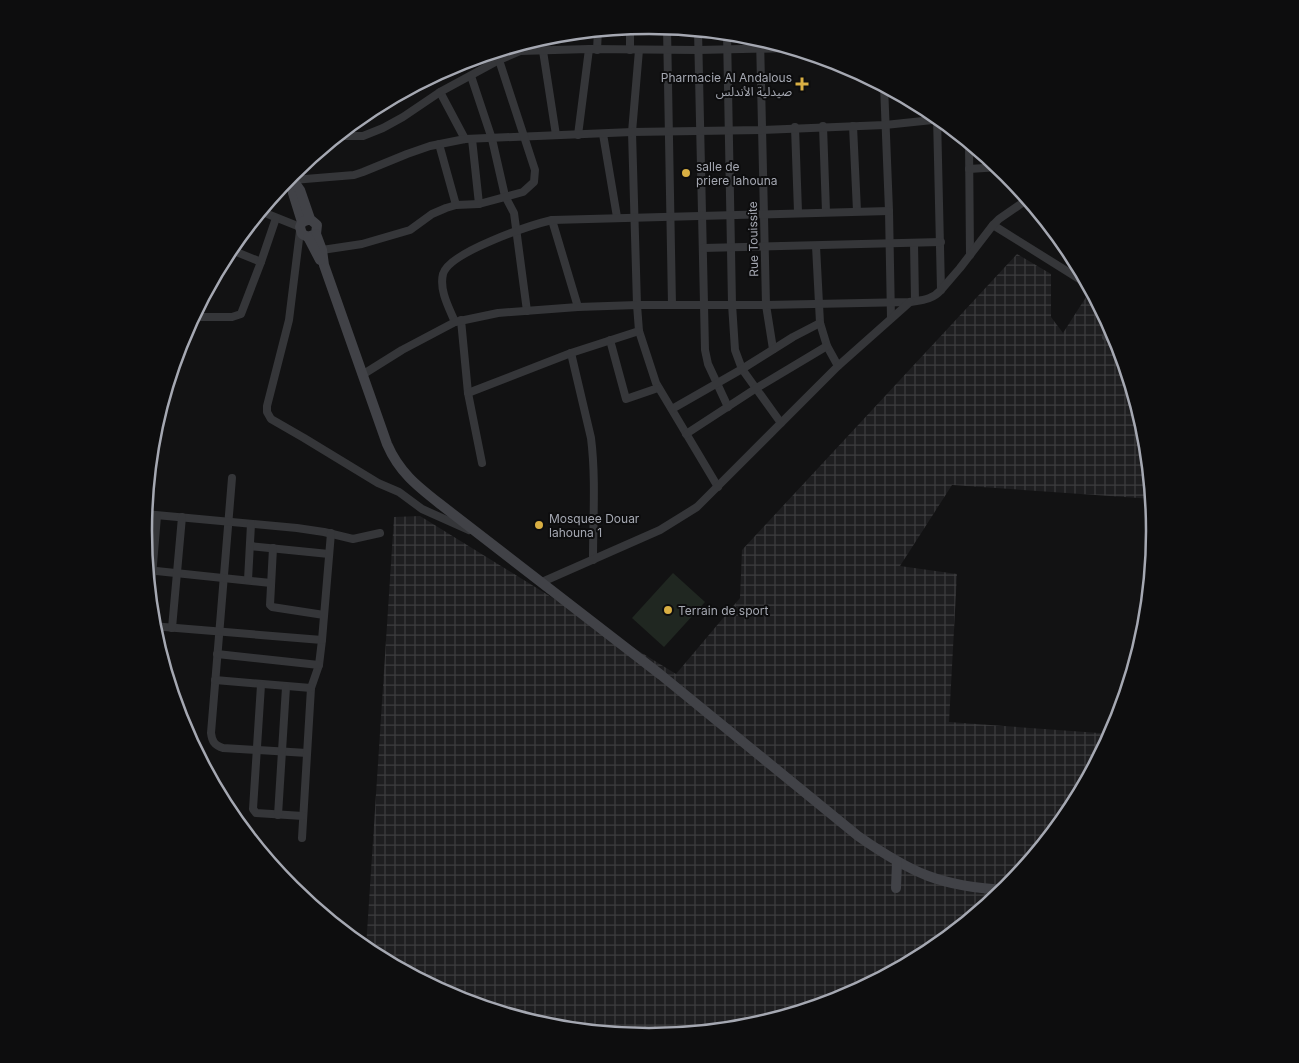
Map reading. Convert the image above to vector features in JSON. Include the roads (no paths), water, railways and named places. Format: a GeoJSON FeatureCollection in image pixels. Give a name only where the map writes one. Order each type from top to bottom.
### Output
{"type":"FeatureCollection","features":[{"type":"Feature","properties":{"kind":"main road"},"geometry":{"type":"LineString","coordinates":[[295,183],[300,190],[306,228],[315,253],[324,266]]}},
{"type":"Feature","properties":{"kind":"main road"},"geometry":{"type":"LineString","coordinates":[[306,228],[322,250],[324,266],[387,444],[401,469],[429,496],[739,737],[858,836],[897,862],[939,881],[955,885],[995,889]]}},
{"type":"Feature","properties":{"kind":"main road"},"geometry":{"type":"LineString","coordinates":[[896,888],[897,862]]}},
{"type":"Feature","properties":{"kind":"street"},"geometry":{"type":"LineString","coordinates":[[630,35],[630,50]]}},
{"type":"Feature","properties":{"kind":"street"},"geometry":{"type":"LineString","coordinates":[[667,35],[672,305]]}},
{"type":"Feature","properties":{"kind":"street"},"geometry":{"type":"LineString","coordinates":[[698,36],[705,350],[708,364],[728,407]]}},
{"type":"Feature","properties":{"kind":"street"},"geometry":{"type":"LineString","coordinates":[[578,135],[596,37]]}},
{"type":"Feature","properties":{"kind":"street"},"geometry":{"type":"LineString","coordinates":[[727,40],[732,215],[732,304],[735,350],[742,369],[781,422]]}},
{"type":"Feature","properties":{"kind":"street"},"geometry":{"type":"LineString","coordinates":[[528,49],[543,51],[769,49]]}},
{"type":"Feature","properties":{"kind":"street","name":"Rue Touissite"},"geometry":{"type":"LineString","coordinates":[[760,49],[766,305],[773,349]]}},
{"type":"Feature","properties":{"kind":"street"},"geometry":{"type":"LineString","coordinates":[[639,50],[632,132],[639,331],[658,388],[718,487]]}},
{"type":"Feature","properties":{"kind":"street"},"geometry":{"type":"LineString","coordinates":[[543,51],[556,135]]}},
{"type":"Feature","properties":{"kind":"street"},"geometry":{"type":"LineString","coordinates":[[347,136],[363,136],[372,133],[403,117],[440,92],[507,55]]}},
{"type":"Feature","properties":{"kind":"street"},"geometry":{"type":"LineString","coordinates":[[322,250],[362,244],[410,230],[432,214],[456,206],[479,204],[523,192],[534,182],[534,170],[525,137],[499,60]]}},
{"type":"Feature","properties":{"kind":"street"},"geometry":{"type":"LineString","coordinates":[[471,76],[492,139],[505,196],[514,213],[526,311]]}},
{"type":"Feature","properties":{"kind":"street"},"geometry":{"type":"LineString","coordinates":[[440,92],[468,139],[479,204]]}},
{"type":"Feature","properties":{"kind":"street"},"geometry":{"type":"LineString","coordinates":[[884,93],[890,210],[891,318]]}},
{"type":"Feature","properties":{"kind":"street"},"geometry":{"type":"LineString","coordinates":[[302,176],[363,172],[407,154],[439,144],[468,139],[632,132],[762,130],[886,124],[928,119]]}},
{"type":"Feature","properties":{"kind":"street"},"geometry":{"type":"LineString","coordinates":[[823,126],[826,212]]}},
{"type":"Feature","properties":{"kind":"street"},"geometry":{"type":"LineString","coordinates":[[854,126],[858,211]]}},
{"type":"Feature","properties":{"kind":"street"},"geometry":{"type":"LineString","coordinates":[[795,127],[798,212]]}},
{"type":"Feature","properties":{"kind":"street"},"geometry":{"type":"LineString","coordinates":[[939,127],[940,290]]}},
{"type":"Feature","properties":{"kind":"street"},"geometry":{"type":"LineString","coordinates":[[603,134],[616,218]]}},
{"type":"Feature","properties":{"kind":"street"},"geometry":{"type":"LineString","coordinates":[[439,144],[456,206]]}},
{"type":"Feature","properties":{"kind":"street"},"geometry":{"type":"LineString","coordinates":[[969,150],[970,255]]}},
{"type":"Feature","properties":{"kind":"street"},"geometry":{"type":"LineString","coordinates":[[969,169],[989,168]]}},
{"type":"Feature","properties":{"kind":"street"},"geometry":{"type":"LineString","coordinates":[[362,375],[402,350],[458,321],[498,313],[637,305],[912,302],[934,297],[993,225],[1023,202]]}},
{"type":"Feature","properties":{"kind":"street"},"geometry":{"type":"LineString","coordinates":[[482,463],[468,393],[458,321],[447,303],[442,276],[445,270],[457,259],[487,242],[552,220],[890,210]]}},
{"type":"Feature","properties":{"kind":"street"},"geometry":{"type":"LineString","coordinates":[[266,214],[306,228],[289,320],[267,409],[271,420],[310,441],[378,483],[399,492],[422,509],[482,536]]}},
{"type":"Feature","properties":{"kind":"street"},"geometry":{"type":"LineString","coordinates":[[200,317],[232,317],[241,314],[276,218]]}},
{"type":"Feature","properties":{"kind":"street"},"geometry":{"type":"LineString","coordinates":[[552,220],[578,307]]}},
{"type":"Feature","properties":{"kind":"street"},"geometry":{"type":"LineString","coordinates":[[993,225],[1076,275]]}},
{"type":"Feature","properties":{"kind":"street"},"geometry":{"type":"LineString","coordinates":[[703,248],[941,242]]}},
{"type":"Feature","properties":{"kind":"street"},"geometry":{"type":"LineString","coordinates":[[912,302],[914,243]]}},
{"type":"Feature","properties":{"kind":"street"},"geometry":{"type":"LineString","coordinates":[[816,246],[820,323],[827,346],[838,366]]}},
{"type":"Feature","properties":{"kind":"street"},"geometry":{"type":"LineString","coordinates":[[238,253],[261,262]]}},
{"type":"Feature","properties":{"kind":"street"},"geometry":{"type":"LineString","coordinates":[[542,582],[676,521],[697,507],[838,366],[891,318],[912,302]]}},
{"type":"Feature","properties":{"kind":"street"},"geometry":{"type":"LineString","coordinates":[[672,409],[820,323]]}},
{"type":"Feature","properties":{"kind":"street"},"geometry":{"type":"LineString","coordinates":[[468,393],[571,353],[639,331]]}},
{"type":"Feature","properties":{"kind":"street"},"geometry":{"type":"LineString","coordinates":[[610,340],[626,399],[658,388]]}},
{"type":"Feature","properties":{"kind":"street"},"geometry":{"type":"LineString","coordinates":[[686,434],[755,389],[827,346]]}},
{"type":"Feature","properties":{"kind":"street"},"geometry":{"type":"LineString","coordinates":[[571,353],[593,451],[593,560]]}},
{"type":"Feature","properties":{"kind":"street"},"geometry":{"type":"LineString","coordinates":[[232,478],[215,680],[212,740],[216,745],[223,748],[307,754]]}},
{"type":"Feature","properties":{"kind":"street"},"geometry":{"type":"LineString","coordinates":[[153,515],[297,528],[356,539],[380,533]]}},
{"type":"Feature","properties":{"kind":"street"},"geometry":{"type":"LineString","coordinates":[[153,552],[158,516]]}},
{"type":"Feature","properties":{"kind":"street"},"geometry":{"type":"LineString","coordinates":[[172,628],[182,518]]}},
{"type":"Feature","properties":{"kind":"street"},"geometry":{"type":"LineString","coordinates":[[248,580],[251,524]]}},
{"type":"Feature","properties":{"kind":"street"},"geometry":{"type":"LineString","coordinates":[[302,838],[311,688],[319,665],[331,533]]}},
{"type":"Feature","properties":{"kind":"street"},"geometry":{"type":"LineString","coordinates":[[250,546],[328,554]]}},
{"type":"Feature","properties":{"kind":"street"},"geometry":{"type":"LineString","coordinates":[[273,548],[270,583],[270,604],[272,607],[324,615]]}},
{"type":"Feature","properties":{"kind":"street"},"geometry":{"type":"LineString","coordinates":[[154,570],[270,583]]}},
{"type":"Feature","properties":{"kind":"street"},"geometry":{"type":"LineString","coordinates":[[161,627],[322,640]]}},
{"type":"Feature","properties":{"kind":"street"},"geometry":{"type":"LineString","coordinates":[[217,654],[319,665]]}},
{"type":"Feature","properties":{"kind":"street"},"geometry":{"type":"LineString","coordinates":[[215,680],[311,688]]}},
{"type":"Feature","properties":{"kind":"street"},"geometry":{"type":"LineString","coordinates":[[261,685],[254,809],[256,813],[303,816]]}},
{"type":"Feature","properties":{"kind":"street"},"geometry":{"type":"LineString","coordinates":[[278,815],[286,687]]}},
{"type":"Feature","properties":{"kind":"place","name":"Pharmacie Al Andalous صيدلية الأندلس"},"geometry":{"type":"Point","coordinates":[802,84]}},
{"type":"Feature","properties":{"kind":"place","name":"salle de priere lahouna"},"geometry":{"type":"Point","coordinates":[686,173]}},
{"type":"Feature","properties":{"kind":"place","name":"Mosquee Douar lahouna 1"},"geometry":{"type":"Point","coordinates":[539,525]}},
{"type":"Feature","properties":{"kind":"place","name":"Terrain de sport"},"geometry":{"type":"Point","coordinates":[668,610]}}]}
